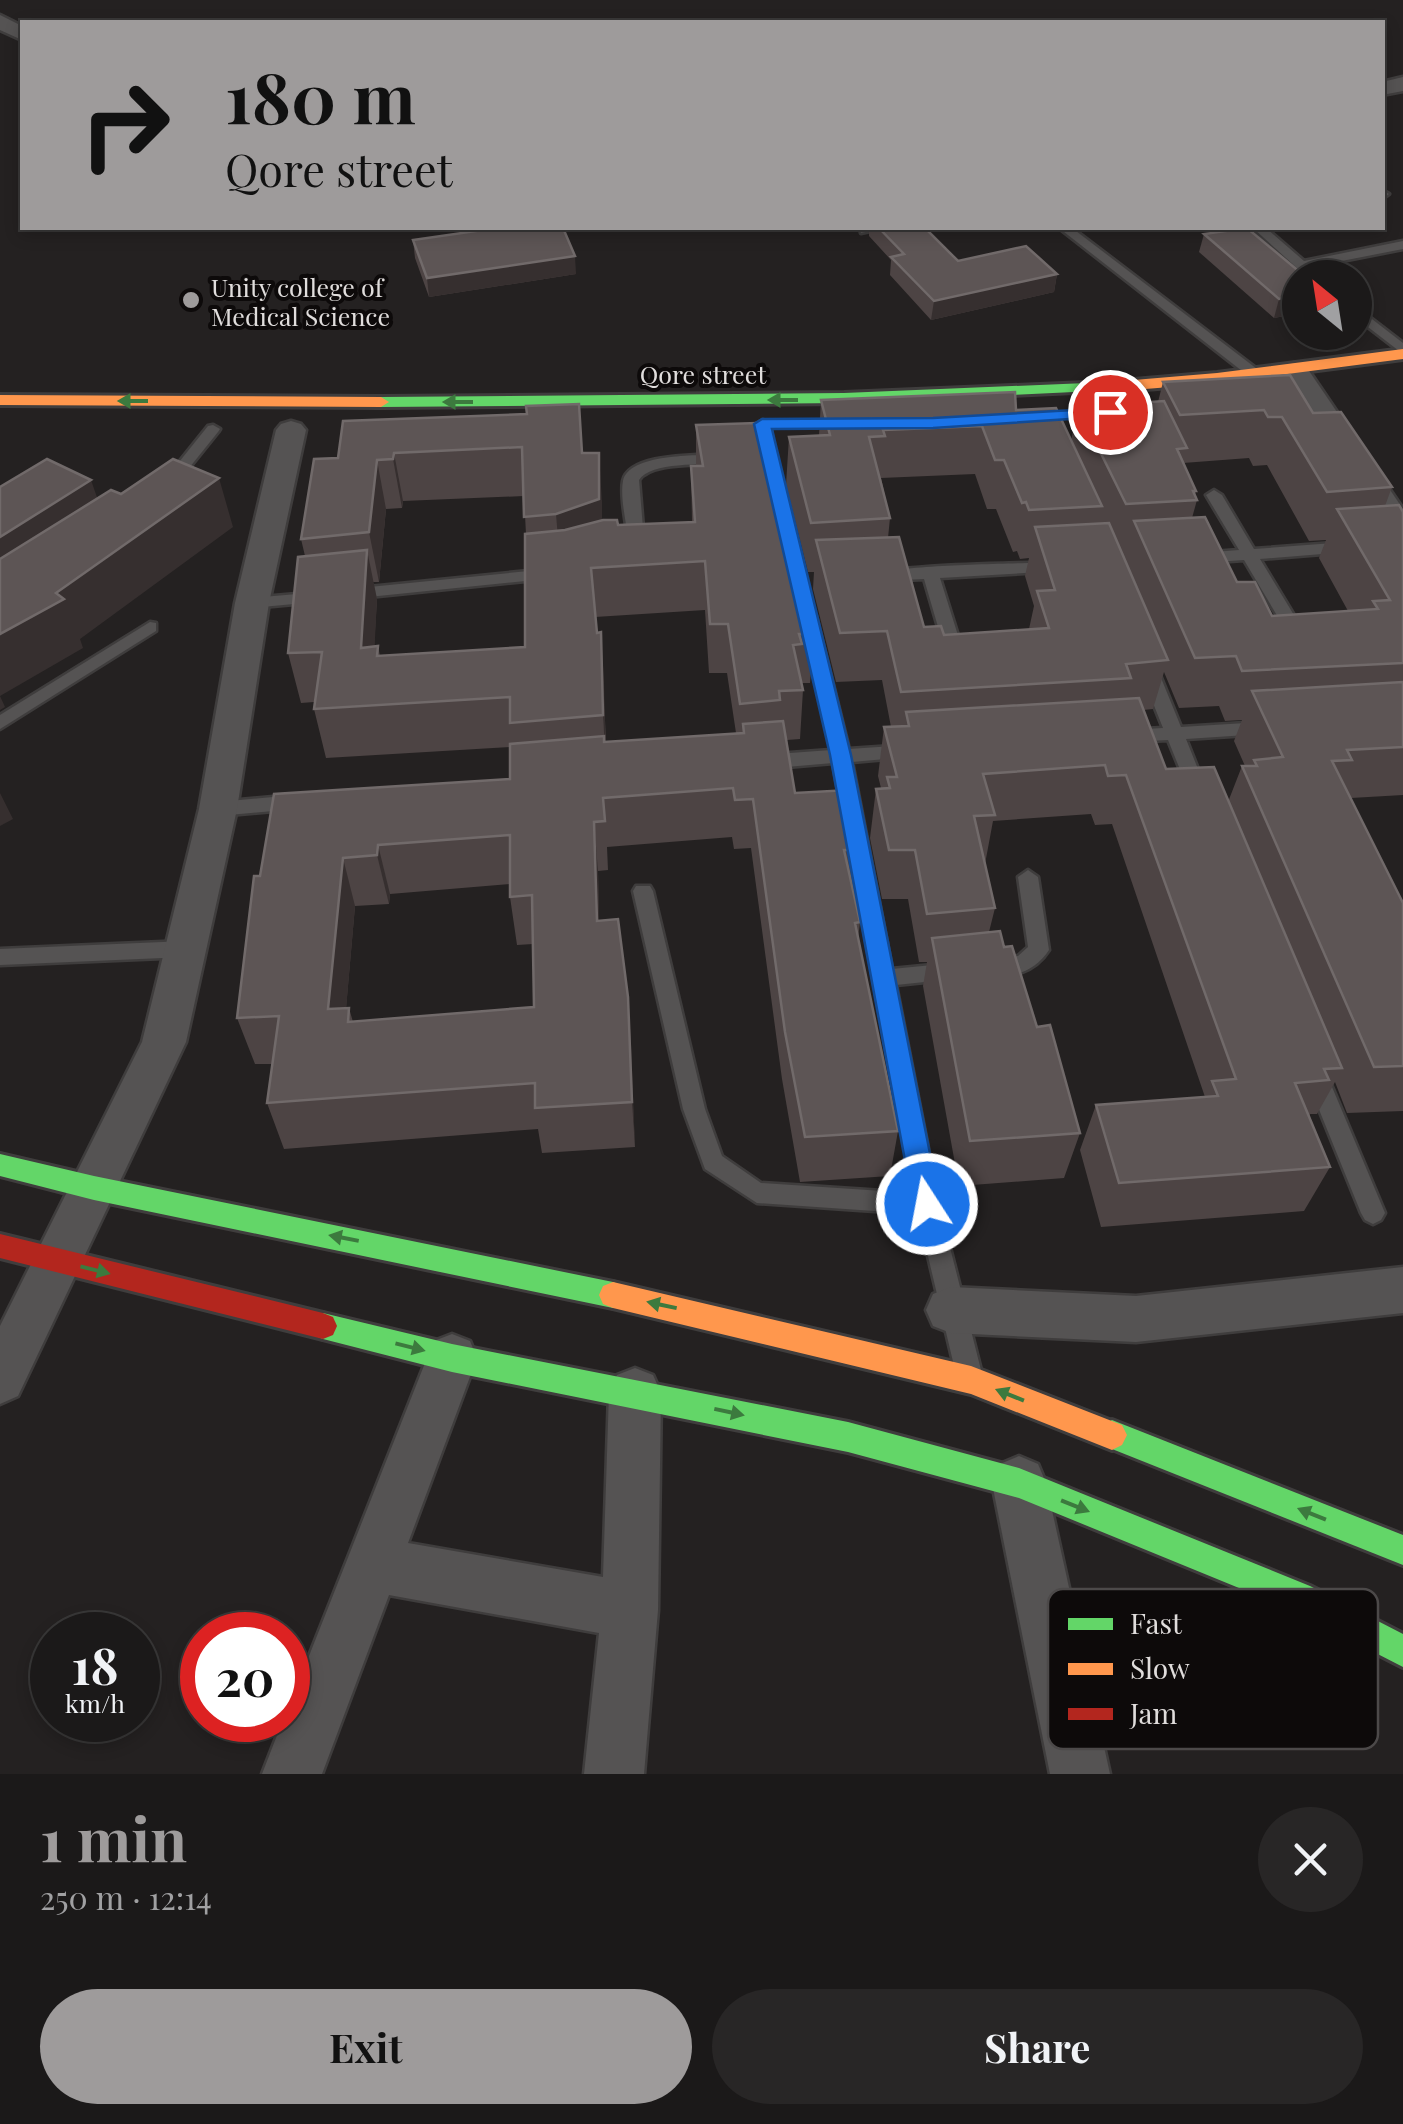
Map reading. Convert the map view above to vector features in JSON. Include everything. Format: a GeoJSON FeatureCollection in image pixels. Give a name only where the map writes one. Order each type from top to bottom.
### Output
{"type":"FeatureCollection","features":[{"type":"Feature","properties":{"kind":"main road","name":"Qore street"},"geometry":{"type":"LineString","coordinates":[[0,400],[838,400],[996,395],[1295,372],[1403,352]]}},
{"type":"Feature","properties":{"kind":"main road"},"geometry":{"type":"LineString","coordinates":[[1276,400],[1324,395]]}},
{"type":"Feature","properties":{"kind":"main road"},"geometry":{"type":"LineString","coordinates":[[175,429],[223,429]]}},
{"type":"Feature","properties":{"kind":"main road"},"geometry":{"type":"LineString","coordinates":[[0,1165],[750,1325],[971,1380],[1403,1550]]}},
{"type":"Feature","properties":{"kind":"main road"},"geometry":{"type":"LineString","coordinates":[[0,1246],[452,1358],[848,1437],[1019,1483],[1282,1589]]}},
{"type":"Feature","properties":{"kind":"main road"},"geometry":{"type":"LineString","coordinates":[[1378,1639],[1403,1652]]}},
{"type":"Feature","properties":{"kind":"street"},"geometry":{"type":"LineString","coordinates":[[1295,372],[1324,395],[1316,406],[1394,539]]}},
{"type":"Feature","properties":{"kind":"street"},"geometry":{"type":"LineString","coordinates":[[0,1379],[164,1042],[218,809],[252,604],[291,430]]}},
{"type":"Feature","properties":{"kind":"street"},"geometry":{"type":"LineString","coordinates":[[951,1310],[1136,1319],[1403,1290]]}},
{"type":"Feature","properties":{"kind":"street"},"geometry":{"type":"LineString","coordinates":[[292,1774],[452,1358]]}},
{"type":"Feature","properties":{"kind":"street"},"geometry":{"type":"LineString","coordinates":[[614,1774],[630,1610],[636,1393]]}},
{"type":"Feature","properties":{"kind":"street"},"geometry":{"type":"LineString","coordinates":[[1019,1483],[1048,1621]]}},
{"type":"Feature","properties":{"kind":"street"},"geometry":{"type":"LineString","coordinates":[[373,1564],[630,1610]]}},
{"type":"Feature","properties":{"kind":"street"},"geometry":{"type":"LineString","coordinates":[[1075,1749],[1080,1774]]}},
{"type":"Feature","properties":{"kind":"lane"},"geometry":{"type":"LineString","coordinates":[[1068,230],[1256,376]]}},
{"type":"Feature","properties":{"kind":"lane"},"geometry":{"type":"LineString","coordinates":[[1261,230],[1295,260]]}},
{"type":"Feature","properties":{"kind":"lane"},"geometry":{"type":"LineString","coordinates":[[1322,260],[1403,245]]}},
{"type":"Feature","properties":{"kind":"lane"},"geometry":{"type":"LineString","coordinates":[[1372,325],[1403,352]]}},
{"type":"Feature","properties":{"kind":"lane"},"geometry":{"type":"LineString","coordinates":[[762,424],[757,456],[776,492]]}},
{"type":"Feature","properties":{"kind":"lane"},"geometry":{"type":"LineString","coordinates":[[154,494],[223,429]]}},
{"type":"Feature","properties":{"kind":"lane"},"geometry":{"type":"LineString","coordinates":[[608,556],[636,540],[632,480],[636,470],[654,464],[729,458]]}},
{"type":"Feature","properties":{"kind":"lane"},"geometry":{"type":"LineString","coordinates":[[1214,495],[1298,635]]}},
{"type":"Feature","properties":{"kind":"lane"},"geometry":{"type":"LineString","coordinates":[[1394,539],[1403,544]]}},
{"type":"Feature","properties":{"kind":"lane"},"geometry":{"type":"LineString","coordinates":[[1179,559],[1365,546]]}},
{"type":"Feature","properties":{"kind":"lane"},"geometry":{"type":"LineString","coordinates":[[856,578],[1068,566]]}},
{"type":"Feature","properties":{"kind":"lane"},"geometry":{"type":"LineString","coordinates":[[252,604],[562,572]]}},
{"type":"Feature","properties":{"kind":"lane"},"geometry":{"type":"LineString","coordinates":[[930,572],[958,661]]}},
{"type":"Feature","properties":{"kind":"lane"},"geometry":{"type":"LineString","coordinates":[[805,601],[840,755],[927,1204],[971,1380]]}},
{"type":"Feature","properties":{"kind":"lane"},"geometry":{"type":"LineString","coordinates":[[0,723],[150,627]]}},
{"type":"Feature","properties":{"kind":"lane"},"geometry":{"type":"LineString","coordinates":[[1141,648],[1205,807]]}},
{"type":"Feature","properties":{"kind":"lane"},"geometry":{"type":"LineString","coordinates":[[1116,737],[1289,726]]}},
{"type":"Feature","properties":{"kind":"lane"},"geometry":{"type":"LineString","coordinates":[[743,764],[919,750]]}},
{"type":"Feature","properties":{"kind":"lane"},"geometry":{"type":"LineString","coordinates":[[218,809],[315,800]]}},
{"type":"Feature","properties":{"kind":"lane"},"geometry":{"type":"LineString","coordinates":[[885,978],[1024,964],[1039,950],[1028,877]]}},
{"type":"Feature","properties":{"kind":"lane"},"geometry":{"type":"LineString","coordinates":[[642,891],[694,1109],[713,1162],[757,1193],[927,1204]]}},
{"type":"Feature","properties":{"kind":"lane"},"geometry":{"type":"LineString","coordinates":[[0,957],[186,949]]}},
{"type":"Feature","properties":{"kind":"lane"},"geometry":{"type":"LineString","coordinates":[[1304,1047],[1373,1213]]}},
{"type":"Feature","properties":{"kind":"building"},"geometry":{"type":"Polygon","coordinates":[[[564,230],[575,256],[427,278],[413,240],[476,231],[564,230]]]}},
{"type":"Feature","properties":{"kind":"building"},"geometry":{"type":"Polygon","coordinates":[[[881,230],[927,230],[958,261],[1026,246],[1057,274],[934,301],[891,257],[904,254],[881,230]]]}},
{"type":"Feature","properties":{"kind":"building"},"geometry":{"type":"Polygon","coordinates":[[[1249,230],[1285,260],[1282,260],[1279,299],[1204,234],[1249,230]]]}},
{"type":"Feature","properties":{"kind":"building"},"geometry":{"type":"Polygon","coordinates":[[[1290,375],[1313,413],[1341,412],[1392,487],[1327,492],[1282,417],[1268,417],[1264,410],[1180,415],[1163,382],[1290,375]]]}},
{"type":"Feature","properties":{"kind":"building"},"geometry":{"type":"Polygon","coordinates":[[[1015,392],[1016,410],[1056,408],[1102,506],[1029,510],[1026,502],[1022,503],[1004,460],[995,460],[982,426],[883,430],[885,436],[869,437],[890,518],[811,523],[789,437],[830,435],[821,400],[1015,392]]]}},
{"type":"Feature","properties":{"kind":"building"},"geometry":{"type":"Polygon","coordinates":[[[1164,401],[1187,448],[1177,449],[1197,500],[1126,504],[1078,407],[1164,401]]]}},
{"type":"Feature","properties":{"kind":"building"},"geometry":{"type":"Polygon","coordinates":[[[579,404],[582,453],[599,453],[599,499],[556,514],[524,517],[522,447],[394,453],[393,459],[377,460],[369,532],[301,539],[314,459],[338,458],[343,421],[527,414],[526,406],[579,404]]]}},
{"type":"Feature","properties":{"kind":"building"},"geometry":{"type":"Polygon","coordinates":[[[757,423],[760,438],[765,438],[814,634],[799,634],[802,644],[793,645],[803,690],[779,691],[780,700],[740,704],[728,624],[710,624],[705,561],[591,568],[597,633],[601,632],[603,715],[510,723],[510,697],[314,709],[322,652],[288,653],[298,557],[367,550],[361,648],[378,646],[377,656],[525,647],[525,534],[565,530],[603,520],[617,520],[618,525],[695,522],[691,466],[703,466],[696,425],[757,423]]]}},
{"type":"Feature","properties":{"kind":"building"},"geometry":{"type":"Polygon","coordinates":[[[47,459],[91,480],[0,537],[0,487],[47,459]]]}},
{"type":"Feature","properties":{"kind":"building"},"geometry":{"type":"Polygon","coordinates":[[[173,459],[219,478],[56,593],[64,599],[0,634],[0,559],[111,490],[121,494],[173,459]]]}},
{"type":"Feature","properties":{"kind":"building"},"geometry":{"type":"Polygon","coordinates":[[[1399,505],[1403,512],[1403,663],[1242,671],[1236,656],[1195,658],[1134,521],[1205,517],[1237,582],[1255,582],[1272,616],[1378,609],[1373,601],[1390,600],[1337,509],[1399,505]]]}},
{"type":"Feature","properties":{"kind":"building"},"geometry":{"type":"Polygon","coordinates":[[[1109,523],[1168,660],[1126,664],[1131,678],[901,692],[887,631],[840,633],[816,540],[899,537],[924,627],[941,626],[944,635],[1049,628],[1037,591],[1055,590],[1035,527],[1109,523]]]}},
{"type":"Feature","properties":{"kind":"building"},"geometry":{"type":"Polygon","coordinates":[[[1403,682],[1403,747],[1347,750],[1352,760],[1332,761],[1403,903],[1403,1066],[1374,1067],[1242,766],[1257,766],[1254,760],[1283,757],[1252,691],[1403,682]]]}},
{"type":"Feature","properties":{"kind":"building"},"geometry":{"type":"Polygon","coordinates":[[[1139,698],[1166,769],[1214,767],[1342,1068],[1324,1069],[1329,1080],[1295,1083],[1330,1167],[1119,1183],[1096,1105],[1218,1096],[1212,1081],[1236,1079],[1126,775],[1108,776],[1105,765],[983,774],[995,815],[974,816],[995,908],[927,914],[915,850],[889,850],[876,789],[890,788],[887,777],[897,777],[884,727],[909,726],[906,712],[1139,698]]]}},
{"type":"Feature","properties":{"kind":"building"},"geometry":{"type":"Polygon","coordinates":[[[783,721],[795,793],[849,790],[860,850],[844,850],[898,1131],[805,1137],[785,1032],[753,799],[735,800],[733,788],[603,798],[605,821],[594,822],[597,921],[618,919],[628,997],[632,1102],[535,1108],[535,1083],[267,1103],[279,1016],[237,1018],[254,876],[260,876],[274,794],[510,779],[510,744],[604,736],[604,742],[744,733],[743,724],[783,721]],[[510,835],[378,845],[377,855],[343,858],[328,1009],[349,1008],[348,1022],[534,1007],[532,895],[510,897],[510,835]]]}},
{"type":"Feature","properties":{"kind":"building"},"geometry":{"type":"Polygon","coordinates":[[[1000,931],[1004,947],[1012,946],[1037,1027],[1050,1025],[1080,1133],[970,1141],[932,938],[1000,931]]]}},
{"type":"Feature","properties":{"kind":"traffic: fast"},"geometry":{"type":"LineString","coordinates":[[381,402],[844,398],[1110,387]]}},
{"type":"Feature","properties":{"kind":"traffic: fast"},"geometry":{"type":"LineString","coordinates":[[0,1165],[613,1295]]}},
{"type":"Feature","properties":{"kind":"traffic: fast"},"geometry":{"type":"LineString","coordinates":[[323,1326],[452,1358],[848,1437],[1019,1483],[1279,1589]]}},
{"type":"Feature","properties":{"kind":"traffic: fast"},"geometry":{"type":"LineString","coordinates":[[1112,1435],[1403,1550]]}},
{"type":"Feature","properties":{"kind":"traffic: fast"},"geometry":{"type":"LineString","coordinates":[[1378,1638],[1403,1651]]}},
{"type":"Feature","properties":{"kind":"traffic: slow"},"geometry":{"type":"LineString","coordinates":[[1110,387],[1217,378],[1403,354]]}},
{"type":"Feature","properties":{"kind":"traffic: slow"},"geometry":{"type":"LineString","coordinates":[[0,400],[381,402]]}},
{"type":"Feature","properties":{"kind":"traffic: slow"},"geometry":{"type":"LineString","coordinates":[[613,1295],[971,1380],[1112,1435]]}},
{"type":"Feature","properties":{"kind":"traffic: jam"},"geometry":{"type":"LineString","coordinates":[[0,1246],[323,1326]]}},
{"type":"Feature","properties":{"kind":"place","name":"Unity college of Medical Science"},"geometry":{"type":"Point","coordinates":[191,300]}},
{"type":"Feature","properties":{"kind":"route"},"geometry":{"type":"LineString","coordinates":[[927,1204],[840,755],[762,424],[933,423],[1110,412]]}}]}
